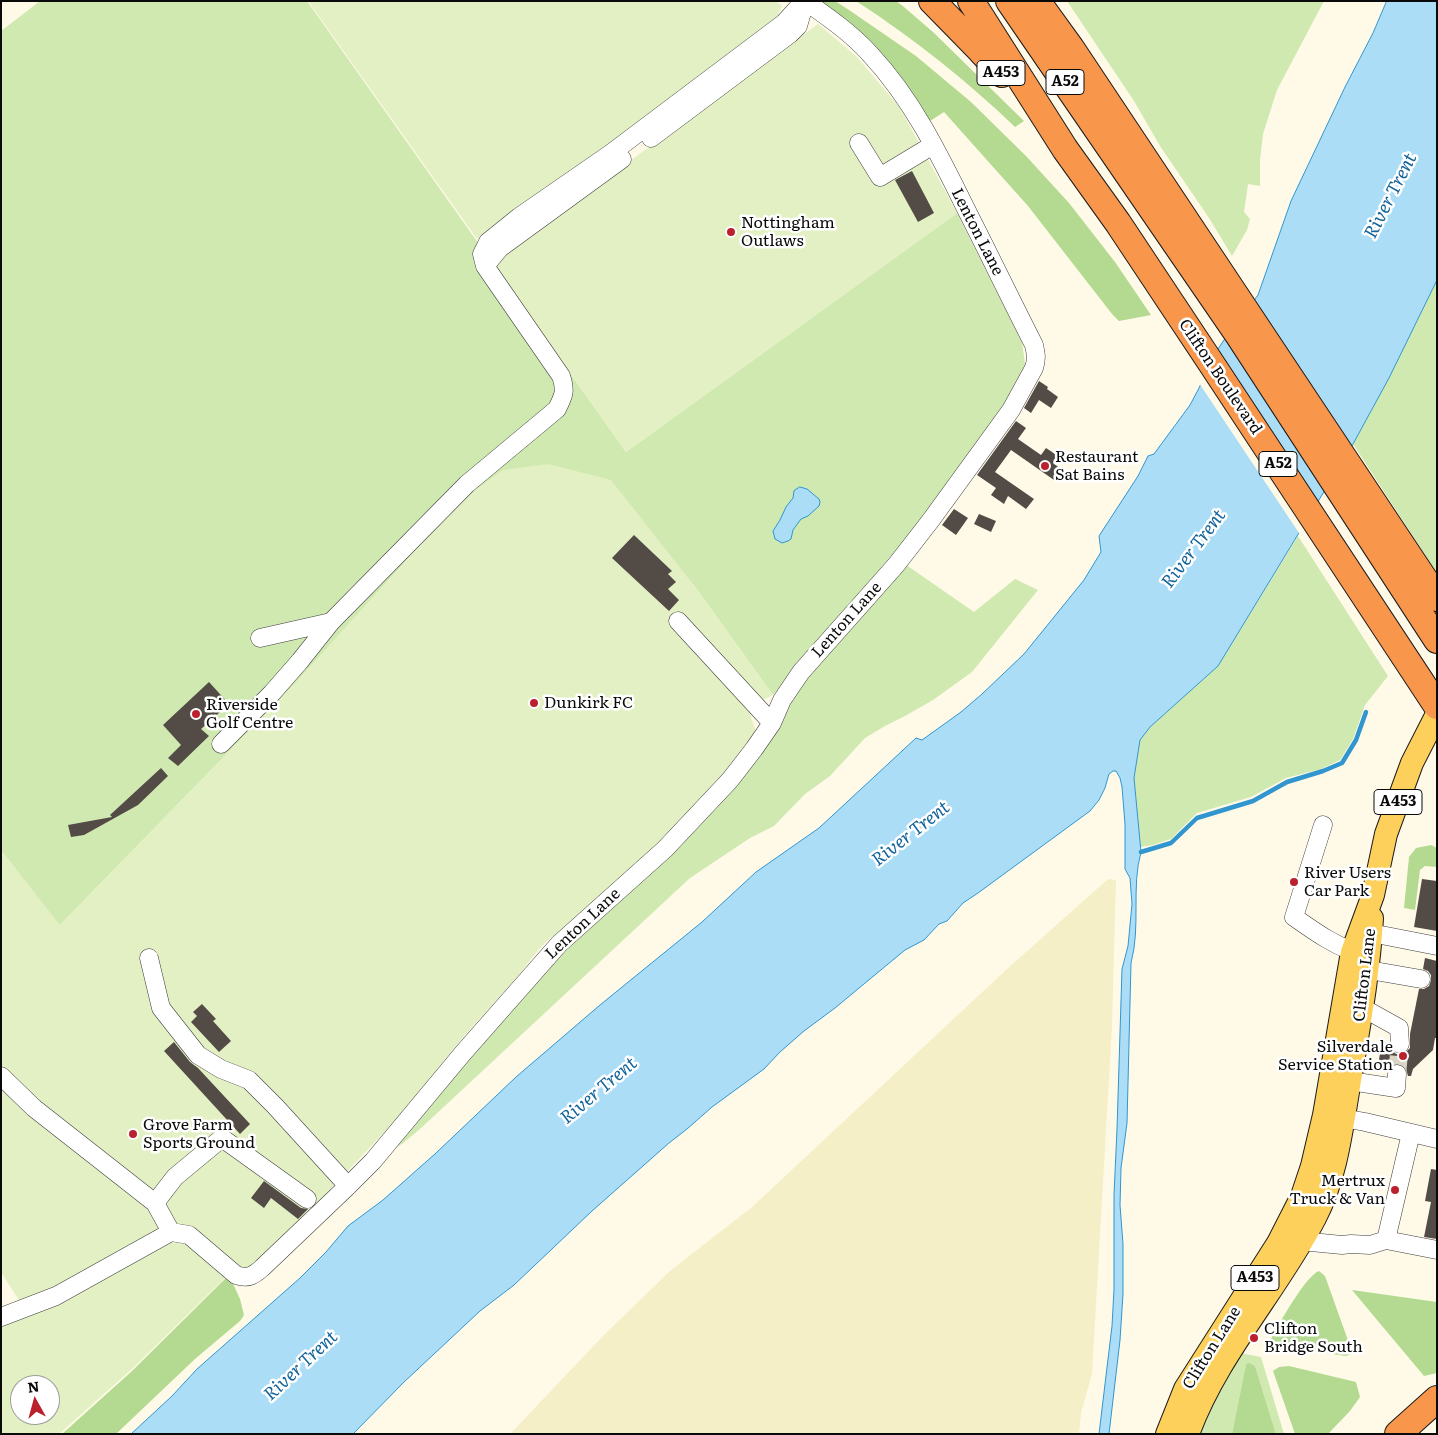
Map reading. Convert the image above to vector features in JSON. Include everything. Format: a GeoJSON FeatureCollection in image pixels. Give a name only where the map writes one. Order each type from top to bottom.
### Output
{"type":"FeatureCollection","features":[{"type":"Feature","properties":{"kind":"highway","name":"A453"},"geometry":{"type":"LineString","coordinates":[[932,1],[980,49],[1065,149]]}},
{"type":"Feature","properties":{"kind":"highway","name":"A52"},"geometry":{"type":"LineString","coordinates":[[971,1],[1065,149]]}},
{"type":"Feature","properties":{"kind":"highway","name":"A52"},"geometry":{"type":"LineString","coordinates":[[1009,1],[1141,173],[1437,598]]}},
{"type":"Feature","properties":{"kind":"highway","name":"A52"},"geometry":{"type":"LineString","coordinates":[[1037,1],[1071,48],[1141,173],[1239,336],[1437,640]]}},
{"type":"Feature","properties":{"kind":"highway"},"geometry":{"type":"LineString","coordinates":[[1043,1],[1071,48]]}},
{"type":"Feature","properties":{"kind":"highway","name":"Clifton Boulevard"},"geometry":{"type":"LineString","coordinates":[[1065,149],[1118,223],[1437,706]]}},
{"type":"Feature","properties":{"kind":"highway"},"geometry":{"type":"LineString","coordinates":[[1398,1434],[1437,1399]]}},
{"type":"Feature","properties":{"kind":"highway"},"geometry":{"type":"LineString","coordinates":[[1424,1434],[1437,1422]]}},
{"type":"Feature","properties":{"kind":"main road","name":"Clifton Lane"},"geometry":{"type":"LineString","coordinates":[[1167,1434],[1185,1389],[1291,1240],[1324,1200],[1331,1178],[1334,1116],[1364,959],[1373,895],[1386,834],[1412,763],[1437,714]]}},
{"type":"Feature","properties":{"kind":"main road","name":"Clifton Lane"},"geometry":{"type":"LineString","coordinates":[[1334,1116],[1350,1081],[1362,1008],[1364,959],[1371,933],[1373,895]]}},
{"type":"Feature","properties":{"kind":"main road","name":"Clifton Lane"},"geometry":{"type":"LineString","coordinates":[[1188,1434],[1219,1370],[1291,1240]]}},
{"type":"Feature","properties":{"kind":"street","name":"Lenton Lane"},"geometry":{"type":"LineString","coordinates":[[171,1232],[188,1235],[236,1275],[252,1276],[342,1192],[373,1161],[558,944],[672,842],[730,780],[772,723],[782,700],[801,672],[896,565],[1011,410],[1023,390],[1037,361],[1034,346],[914,111],[897,86],[870,53],[830,18],[804,1]]}},
{"type":"Feature","properties":{"kind":"street"},"geometry":{"type":"LineString","coordinates":[[221,744],[272,693],[331,622],[467,484],[556,409],[564,396],[561,376],[484,266],[500,248],[606,172],[790,34],[798,26],[804,1]]}},
{"type":"Feature","properties":{"kind":"street"},"geometry":{"type":"LineString","coordinates":[[859,143],[880,177],[933,145]]}},
{"type":"Feature","properties":{"kind":"street"},"geometry":{"type":"LineString","coordinates":[[678,621],[772,723]]}},
{"type":"Feature","properties":{"kind":"street"},"geometry":{"type":"LineString","coordinates":[[260,638],[331,622]]}},
{"type":"Feature","properties":{"kind":"street"},"geometry":{"type":"LineString","coordinates":[[1323,825],[1294,916],[1364,959],[1421,979]]}},
{"type":"Feature","properties":{"kind":"street"},"geometry":{"type":"LineString","coordinates":[[1371,933],[1437,946]]}},
{"type":"Feature","properties":{"kind":"street"},"geometry":{"type":"LineString","coordinates":[[150,958],[161,1008],[198,1055],[221,1069],[249,1080],[275,1106],[342,1192]]}},
{"type":"Feature","properties":{"kind":"street"},"geometry":{"type":"LineString","coordinates":[[1362,1008],[1399,1028],[1400,1044]]}},
{"type":"Feature","properties":{"kind":"street"},"geometry":{"type":"LineString","coordinates":[[1350,1081],[1396,1088],[1397,1074]]}},
{"type":"Feature","properties":{"kind":"street"},"geometry":{"type":"LineString","coordinates":[[1,1076],[34,1108],[155,1203],[171,1232],[56,1296],[1,1317]]}},
{"type":"Feature","properties":{"kind":"street"},"geometry":{"type":"LineString","coordinates":[[1334,1116],[1437,1139]]}},
{"type":"Feature","properties":{"kind":"street"},"geometry":{"type":"LineString","coordinates":[[1386,1240],[1411,1133]]}},
{"type":"Feature","properties":{"kind":"street"},"geometry":{"type":"LineString","coordinates":[[155,1203],[174,1177],[222,1138],[307,1199]]}},
{"type":"Feature","properties":{"kind":"street"},"geometry":{"type":"LineString","coordinates":[[1291,1240],[1342,1246],[1351,1244],[1370,1245],[1386,1240],[1437,1250]]}},
{"type":"Feature","properties":{"kind":"shaded area"},"geometry":{"type":"Polygon","coordinates":[[[1108,879],[1116,880],[1112,1026],[1092,1374],[1081,1413],[1079,1434],[510,1434],[604,1335],[670,1271],[752,1207],[1007,969],[1108,879]]]}},
{"type":"Feature","properties":{"kind":"green space","name":"Riverside Golf Centre"},"geometry":{"type":"Polygon","coordinates":[[[40,1],[307,1],[626,452],[957,213],[1022,342],[1026,371],[957,473],[896,550],[773,695],[693,584],[453,509],[292,687],[59,926],[1,850],[1,31],[40,1]]]}},
{"type":"Feature","properties":{"kind":"green space"},"geometry":{"type":"Polygon","coordinates":[[[308,1],[776,1],[782,6],[776,18],[757,37],[477,239],[308,1]]]}},
{"type":"Feature","properties":{"kind":"green space"},"geometry":{"type":"Polygon","coordinates":[[[812,1],[835,1],[916,56],[971,102],[1026,156],[1069,203],[1115,262],[1151,315],[1119,321],[1028,206],[944,112],[927,123],[812,1]]]}},
{"type":"Feature","properties":{"kind":"green space"},"geometry":{"type":"Polygon","coordinates":[[[856,1],[896,1],[933,32],[1024,121],[1015,127],[938,60],[856,1]]]}},
{"type":"Feature","properties":{"kind":"green space"},"geometry":{"type":"Polygon","coordinates":[[[1067,1],[1324,1],[1277,90],[1263,134],[1260,186],[1248,184],[1244,212],[1250,219],[1247,230],[1232,256],[1209,218],[1160,146],[1134,101],[1067,1]]]}},
{"type":"Feature","properties":{"kind":"green space","name":"Nottingham Outlaws"},"geometry":{"type":"Polygon","coordinates":[[[818,24],[857,57],[900,108],[957,213],[626,452],[495,266],[506,251],[818,24]]]}},
{"type":"Feature","properties":{"kind":"green space"},"geometry":{"type":"Polygon","coordinates":[[[1437,280],[1437,573],[1353,444],[1389,378],[1437,280]]]}},
{"type":"Feature","properties":{"kind":"green space"},"geometry":{"type":"Polygon","coordinates":[[[548,464],[611,480],[693,584],[773,695],[763,700],[750,714],[756,732],[740,756],[677,827],[564,929],[549,939],[539,949],[516,978],[464,1036],[393,1123],[324,1196],[334,1207],[257,1281],[228,1275],[133,1368],[59,1434],[1,1434],[1,1313],[22,1305],[1,1272],[1,850],[60,925],[292,687],[453,509],[503,470],[548,464]]]}},
{"type":"Feature","properties":{"kind":"green space"},"geometry":{"type":"Polygon","coordinates":[[[1298,536],[1388,676],[1365,705],[1353,739],[1340,760],[1321,769],[1286,778],[1251,797],[1197,813],[1171,839],[1140,847],[1134,778],[1140,740],[1150,727],[1218,666],[1298,536]]]}},
{"type":"Feature","properties":{"kind":"green space"},"geometry":{"type":"Polygon","coordinates":[[[902,562],[974,612],[1015,579],[1038,590],[972,672],[933,700],[865,738],[830,776],[805,794],[774,826],[750,838],[690,878],[420,1129],[402,1144],[387,1152],[544,971],[800,685],[902,562]]]}},
{"type":"Feature","properties":{"kind":"green space"},"geometry":{"type":"Polygon","coordinates":[[[1431,845],[1437,848],[1437,867],[1425,866],[1420,870],[1415,910],[1404,908],[1409,857],[1416,848],[1431,845]]]}},
{"type":"Feature","properties":{"kind":"green space"},"geometry":{"type":"Polygon","coordinates":[[[1319,1271],[1325,1276],[1350,1346],[1351,1354],[1346,1356],[1271,1345],[1270,1341],[1274,1333],[1295,1299],[1308,1281],[1319,1271]]]}},
{"type":"Feature","properties":{"kind":"green space"},"geometry":{"type":"Polygon","coordinates":[[[229,1275],[240,1299],[244,1315],[240,1321],[195,1359],[116,1434],[62,1434],[131,1372],[229,1275]]]}},
{"type":"Feature","properties":{"kind":"green space"},"geometry":{"type":"Polygon","coordinates":[[[1352,1290],[1437,1302],[1437,1373],[1424,1376],[1352,1290]]]}},
{"type":"Feature","properties":{"kind":"green space"},"geometry":{"type":"Polygon","coordinates":[[[1239,1350],[1245,1354],[1261,1357],[1284,1434],[1276,1434],[1255,1366],[1246,1364],[1232,1434],[1197,1434],[1239,1350]]]}},
{"type":"Feature","properties":{"kind":"green space"},"geometry":{"type":"Polygon","coordinates":[[[1249,1363],[1255,1366],[1276,1434],[1232,1434],[1246,1364],[1249,1363]]]}},
{"type":"Feature","properties":{"kind":"green space"},"geometry":{"type":"Polygon","coordinates":[[[1289,1366],[1356,1382],[1360,1397],[1350,1411],[1328,1434],[1295,1434],[1273,1371],[1279,1367],[1289,1366]]]}},
{"type":"Feature","properties":{"kind":"water","name":"River Trent"},"geometry":{"type":"Polygon","coordinates":[[[1387,1],[1437,1],[1437,280],[1389,378],[1353,444],[1218,666],[1150,727],[1140,740],[1134,778],[1141,852],[1137,879],[1134,949],[1131,963],[1127,1123],[1121,1168],[1120,1205],[1123,1244],[1123,1294],[1120,1340],[1109,1434],[1099,1434],[1112,1326],[1114,1195],[1122,969],[1128,946],[1132,904],[1130,878],[1125,869],[1125,824],[1122,787],[1116,771],[1109,774],[1099,800],[1090,811],[963,903],[947,921],[939,924],[924,940],[905,950],[804,1031],[764,1069],[712,1107],[669,1143],[592,1211],[514,1285],[480,1311],[403,1383],[353,1434],[131,1434],[172,1396],[197,1369],[300,1278],[348,1226],[383,1200],[436,1153],[516,1077],[600,1005],[702,922],[756,872],[819,828],[916,738],[922,740],[961,712],[1024,654],[1084,580],[1101,552],[1099,536],[1138,476],[1148,456],[1154,454],[1190,405],[1214,355],[1258,295],[1291,201],[1387,1]]]}},
{"type":"Feature","properties":{"kind":"water"},"geometry":{"type":"Polygon","coordinates":[[[800,487],[807,489],[819,499],[819,506],[808,516],[801,519],[793,530],[791,539],[782,543],[775,539],[773,531],[793,498],[794,491],[800,487]]]}},
{"type":"Feature","properties":{"kind":"pier"},"geometry":{"type":"Polygon","coordinates":[[[1212,354],[1319,506],[1301,536],[1199,383],[1212,354]]]}},
{"type":"Feature","properties":{"kind":"building"},"geometry":{"type":"Polygon","coordinates":[[[912,171],[934,213],[918,222],[895,180],[912,171]]]}},
{"type":"Feature","properties":{"kind":"building"},"geometry":{"type":"Polygon","coordinates":[[[1039,381],[1058,397],[1051,408],[1039,400],[1031,413],[1024,408],[1039,381]]]}},
{"type":"Feature","properties":{"kind":"building","name":"Restaurant Sat Bains"},"geometry":{"type":"Polygon","coordinates":[[[1016,421],[1026,428],[1018,439],[1041,455],[1046,448],[1058,456],[1053,463],[1061,469],[1054,480],[1011,450],[995,472],[1034,499],[1026,509],[1008,496],[1004,504],[991,495],[996,488],[977,475],[1016,421]]]}},
{"type":"Feature","properties":{"kind":"building"},"geometry":{"type":"Polygon","coordinates":[[[954,509],[968,518],[956,535],[942,525],[954,509]]]}},
{"type":"Feature","properties":{"kind":"building"},"geometry":{"type":"Polygon","coordinates":[[[979,514],[996,521],[991,532],[974,524],[979,514]]]}},
{"type":"Feature","properties":{"kind":"building"},"geometry":{"type":"Polygon","coordinates":[[[634,535],[672,571],[668,574],[676,582],[668,589],[679,600],[669,611],[612,558],[634,535]]]}},
{"type":"Feature","properties":{"kind":"building","name":"Riverside Golf Centre"},"geometry":{"type":"Polygon","coordinates":[[[209,682],[229,704],[201,729],[209,736],[178,766],[168,758],[181,745],[163,725],[209,682]]]}},
{"type":"Feature","properties":{"kind":"building"},"geometry":{"type":"Polygon","coordinates":[[[161,768],[168,776],[138,805],[84,835],[71,837],[68,825],[112,817],[110,815],[161,768]]]}},
{"type":"Feature","properties":{"kind":"building"},"geometry":{"type":"Polygon","coordinates":[[[1422,879],[1437,881],[1437,931],[1414,927],[1422,879]]]}},
{"type":"Feature","properties":{"kind":"building"},"geometry":{"type":"Polygon","coordinates":[[[1425,958],[1437,961],[1437,1038],[1435,1038],[1433,1050],[1413,1069],[1411,1076],[1408,1076],[1406,1069],[1398,1064],[1392,1065],[1387,1072],[1377,1071],[1382,1042],[1389,1043],[1391,1049],[1400,1055],[1410,1048],[1410,1034],[1419,989],[1429,986],[1431,980],[1431,975],[1423,969],[1425,958]]]}},
{"type":"Feature","properties":{"kind":"building"},"geometry":{"type":"Polygon","coordinates":[[[202,1004],[216,1019],[213,1021],[231,1041],[219,1052],[191,1022],[197,1016],[193,1012],[202,1004]]]}},
{"type":"Feature","properties":{"kind":"building"},"geometry":{"type":"Polygon","coordinates":[[[174,1042],[190,1062],[198,1068],[250,1124],[240,1134],[164,1051],[174,1042]]]}},
{"type":"Feature","properties":{"kind":"building"},"geometry":{"type":"Polygon","coordinates":[[[1431,1169],[1437,1170],[1437,1239],[1424,1237],[1431,1202],[1425,1201],[1431,1169]]]}},
{"type":"Feature","properties":{"kind":"building"},"geometry":{"type":"Polygon","coordinates":[[[264,1181],[301,1208],[308,1209],[298,1219],[271,1198],[264,1208],[251,1198],[264,1181]]]}},
{"type":"Feature","properties":{"kind":"waterway"},"geometry":{"type":"LineString","coordinates":[[1141,852],[1171,843],[1197,818],[1253,801],[1287,782],[1342,763],[1356,740],[1366,712]]}},
{"type":"Feature","properties":{"kind":"tunnel"},"geometry":{"type":"LineString","coordinates":[[1397,1074],[1400,1044]]}},
{"type":"Feature","properties":{"kind":"place","name":"Nottingham Outlaws"},"geometry":{"type":"Point","coordinates":[731,232]}},
{"type":"Feature","properties":{"kind":"place","name":"Restaurant Sat Bains"},"geometry":{"type":"Point","coordinates":[1045,466]}},
{"type":"Feature","properties":{"kind":"place","name":"Dunkirk FC"},"geometry":{"type":"Point","coordinates":[534,703]}},
{"type":"Feature","properties":{"kind":"place","name":"Riverside Golf Centre"},"geometry":{"type":"Point","coordinates":[196,714]}},
{"type":"Feature","properties":{"kind":"place","name":"River Users Car Park"},"geometry":{"type":"Point","coordinates":[1294,882]}},
{"type":"Feature","properties":{"kind":"place","name":"Silverdale Service Station"},"geometry":{"type":"Point","coordinates":[1403,1056]}},
{"type":"Feature","properties":{"kind":"place","name":"Grove Farm Sports Ground"},"geometry":{"type":"Point","coordinates":[133,1134]}},
{"type":"Feature","properties":{"kind":"place","name":"Mertrux Truck & Van"},"geometry":{"type":"Point","coordinates":[1395,1190]}},
{"type":"Feature","properties":{"kind":"place","name":"Clifton Bridge South"},"geometry":{"type":"Point","coordinates":[1254,1338]}}]}
